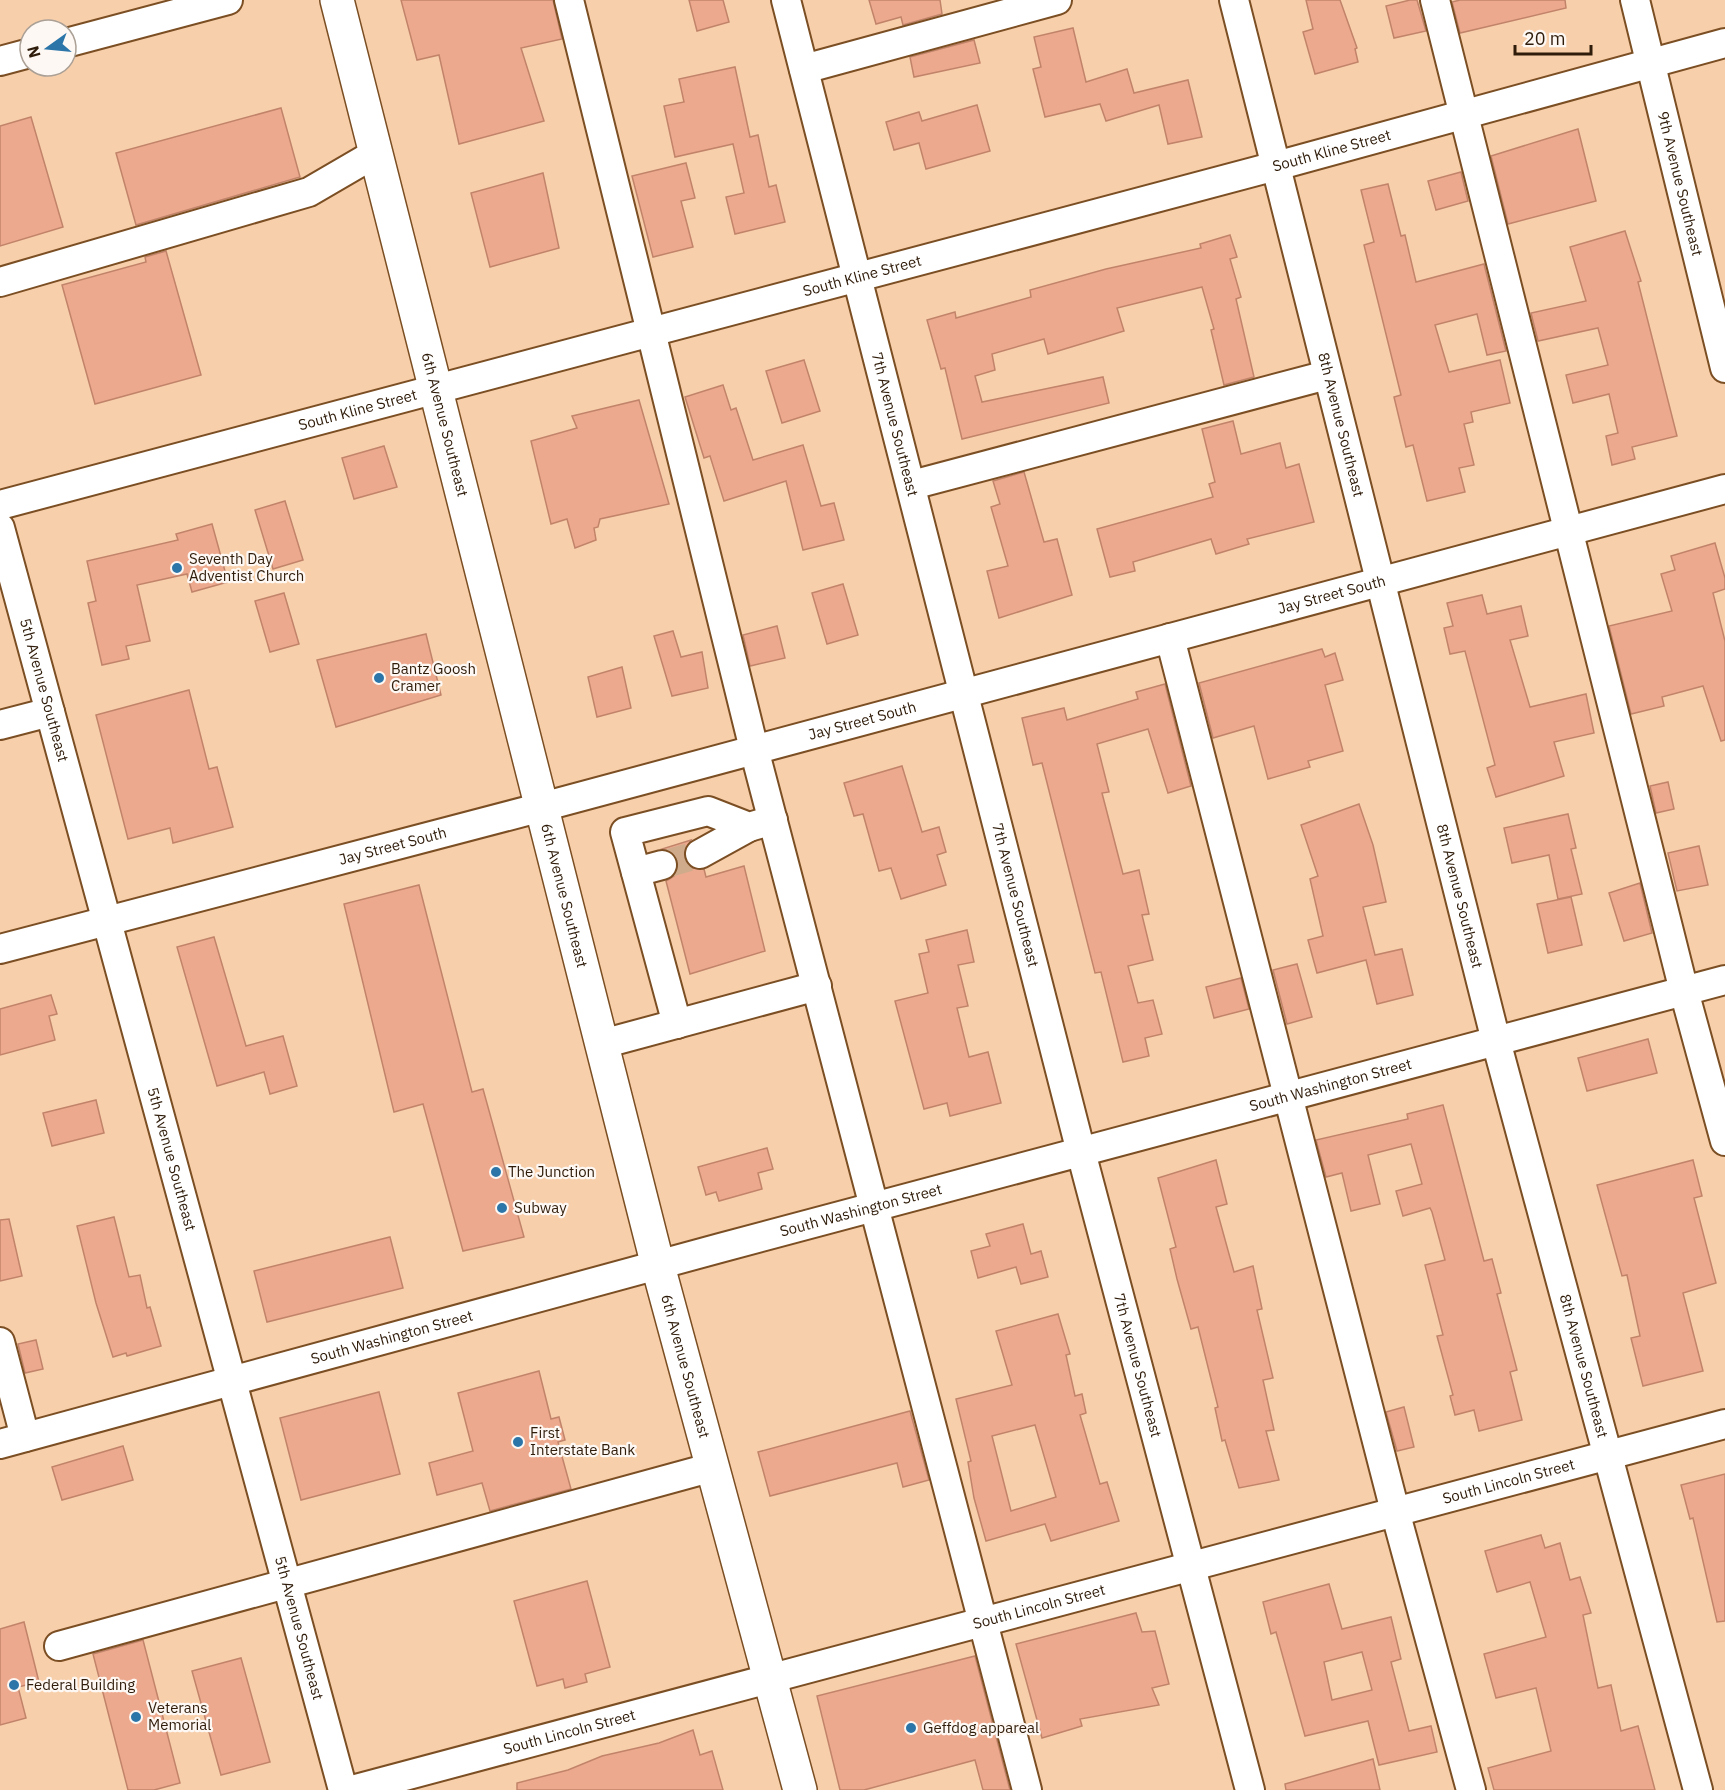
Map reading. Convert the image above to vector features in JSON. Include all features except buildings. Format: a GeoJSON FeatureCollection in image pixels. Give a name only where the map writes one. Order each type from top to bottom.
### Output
{"type":"FeatureCollection","features":[{"type":"Feature","properties":{"kind":"highway","name":"6th Avenue Southeast"},"geometry":{"type":"LineString","coordinates":[[337,0],[658,1266],[800,1790]]}},
{"type":"Feature","properties":{"kind":"street"},"geometry":{"type":"LineString","coordinates":[[78,39],[183,6],[228,0]]}},
{"type":"Feature","properties":{"kind":"street"},"geometry":{"type":"LineString","coordinates":[[569,0],[754,749],[761,824],[817,986],[1027,1790]]}},
{"type":"Feature","properties":{"kind":"street","name":"7th Avenue Southeast"},"geometry":{"type":"LineString","coordinates":[[786,0],[966,694],[1081,1152],[1250,1790]]}},
{"type":"Feature","properties":{"kind":"street"},"geometry":{"type":"LineString","coordinates":[[804,69],[1057,0]]}},
{"type":"Feature","properties":{"kind":"street","name":"8th Avenue Southeast"},"geometry":{"type":"LineString","coordinates":[[1234,0],[1496,1041],[1698,1790]]}},
{"type":"Feature","properties":{"kind":"street"},"geometry":{"type":"LineString","coordinates":[[1435,0],[1684,991],[1725,1141]]}},
{"type":"Feature","properties":{"kind":"street","name":"9th Avenue Southeast"},"geometry":{"type":"LineString","coordinates":[[1635,0],[1725,368]]}},
{"type":"Feature","properties":{"kind":"street","name":"South Kline Street"},"geometry":{"type":"LineString","coordinates":[[0,505],[1276,166],[1725,43]]}},
{"type":"Feature","properties":{"kind":"street"},"geometry":{"type":"LineString","coordinates":[[0,61],[18,56]]}},
{"type":"Feature","properties":{"kind":"street"},"geometry":{"type":"LineString","coordinates":[[0,282],[309,192],[375,153]]}},
{"type":"Feature","properties":{"kind":"street"},"geometry":{"type":"LineString","coordinates":[[912,485],[1327,375]]}},
{"type":"Feature","properties":{"kind":"street","name":"Jay Street South"},"geometry":{"type":"LineString","coordinates":[[0,949],[105,919],[542,807],[966,694],[1725,489]]}},
{"type":"Feature","properties":{"kind":"street","name":"5th Avenue Southeast"},"geometry":{"type":"LineString","coordinates":[[0,528],[105,919],[234,1382],[343,1790]]}},
{"type":"Feature","properties":{"kind":"street"},"geometry":{"type":"LineString","coordinates":[[1170,638],[1395,1511],[1471,1790]]}},
{"type":"Feature","properties":{"kind":"street"},"geometry":{"type":"LineString","coordinates":[[0,725],[50,712]]}},
{"type":"Feature","properties":{"kind":"street"},"geometry":{"type":"LineString","coordinates":[[677,1024],[649,868],[625,832],[708,811],[761,824]]}},
{"type":"Feature","properties":{"kind":"street"},"geometry":{"type":"LineString","coordinates":[[700,855],[761,824]]}},
{"type":"Feature","properties":{"kind":"street","name":"South Washington Street"},"geometry":{"type":"LineString","coordinates":[[13,1441],[875,1207],[1725,980]]}},
{"type":"Feature","properties":{"kind":"street"},"geometry":{"type":"LineString","coordinates":[[602,1044],[817,986]]}},
{"type":"Feature","properties":{"kind":"street"},"geometry":{"type":"LineString","coordinates":[[0,1342],[13,1441]]}},
{"type":"Feature","properties":{"kind":"street","name":"South Lincoln Street"},"geometry":{"type":"LineString","coordinates":[[352,1790],[1725,1424]]}},
{"type":"Feature","properties":{"kind":"street"},"geometry":{"type":"LineString","coordinates":[[59,1646],[713,1467]]}},
{"type":"Feature","properties":{"kind":"tunnel"},"geometry":{"type":"LineString","coordinates":[[662,865],[700,854]]}},
{"type":"Feature","properties":{"kind":"place","name":"Seventh Day Adventist Church"},"geometry":{"type":"Point","coordinates":[177,568]}},
{"type":"Feature","properties":{"kind":"place","name":"Bantz Goosh Cramer"},"geometry":{"type":"Point","coordinates":[379,678]}},
{"type":"Feature","properties":{"kind":"place","name":"The Junction"},"geometry":{"type":"Point","coordinates":[496,1172]}},
{"type":"Feature","properties":{"kind":"place","name":"Subway"},"geometry":{"type":"Point","coordinates":[502,1208]}},
{"type":"Feature","properties":{"kind":"place","name":"First Interstate Bank"},"geometry":{"type":"Point","coordinates":[518,1442]}},
{"type":"Feature","properties":{"kind":"place","name":"Federal Building"},"geometry":{"type":"Point","coordinates":[14,1685]}},
{"type":"Feature","properties":{"kind":"place","name":"Veterans Memorial"},"geometry":{"type":"Point","coordinates":[136,1717]}},
{"type":"Feature","properties":{"kind":"place","name":"Geffdog appareal"},"geometry":{"type":"Point","coordinates":[911,1728]}}]}
